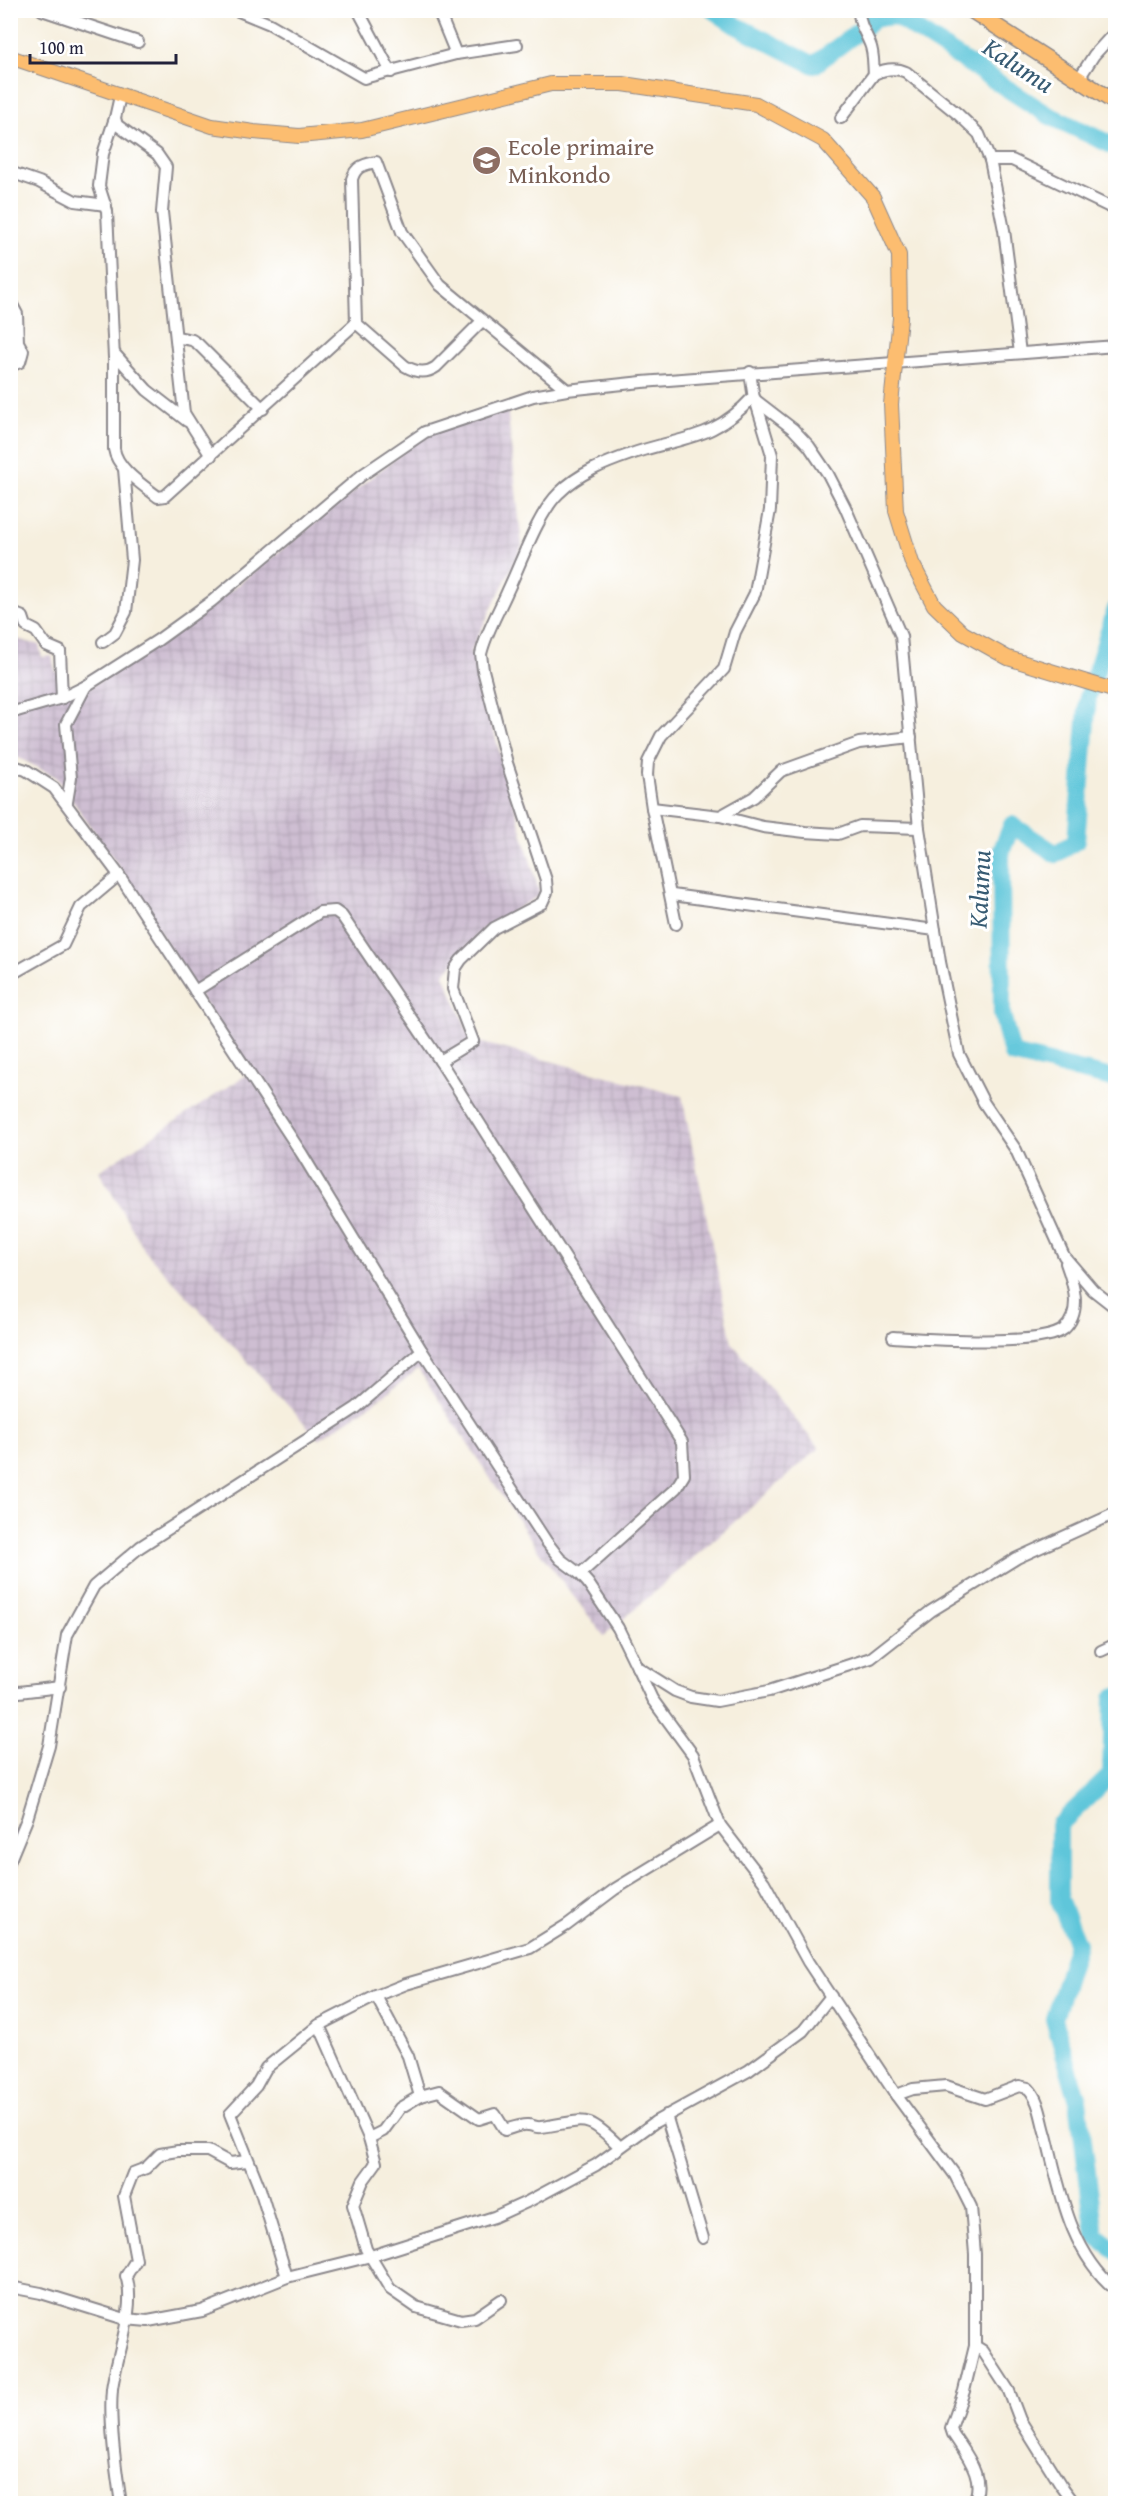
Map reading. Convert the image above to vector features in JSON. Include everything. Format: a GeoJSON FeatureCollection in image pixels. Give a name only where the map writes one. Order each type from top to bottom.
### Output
{"type":"FeatureCollection","features":[{"type":"Feature","properties":{"kind":"highway"},"geometry":{"type":"LineString","coordinates":[[972,10],[1116,103]]}},
{"type":"Feature","properties":{"kind":"main road"},"geometry":{"type":"LineString","coordinates":[[10,57],[212,126],[243,131],[299,136],[362,130],[551,84],[623,84],[756,104],[823,140],[873,197],[898,255],[900,318],[891,404],[896,511],[912,563],[934,605],[963,633],[1008,658],[1115,691]]}},
{"type":"Feature","properties":{"kind":"street"},"geometry":{"type":"LineString","coordinates":[[42,10],[138,42]]}},
{"type":"Feature","properties":{"kind":"street"},"geometry":{"type":"LineString","coordinates":[[236,10],[270,24],[364,78],[456,54],[517,45]]}},
{"type":"Feature","properties":{"kind":"street"},"geometry":{"type":"LineString","coordinates":[[358,10],[391,72]]}},
{"type":"Feature","properties":{"kind":"street"},"geometry":{"type":"LineString","coordinates":[[438,10],[456,54]]}},
{"type":"Feature","properties":{"kind":"street"},"geometry":{"type":"LineString","coordinates":[[859,10],[859,24],[873,55],[874,74]]}},
{"type":"Feature","properties":{"kind":"street"},"geometry":{"type":"LineString","coordinates":[[1078,80],[1094,55],[1116,31]]}},
{"type":"Feature","properties":{"kind":"street"},"geometry":{"type":"LineString","coordinates":[[841,118],[874,74],[898,68],[959,115],[979,134],[990,160],[1004,230],[1020,353]]}},
{"type":"Feature","properties":{"kind":"street"},"geometry":{"type":"LineString","coordinates":[[120,96],[103,154],[99,186],[106,205],[114,353],[114,449],[115,456],[124,468],[158,497],[161,497],[211,456],[356,323]]}},
{"type":"Feature","properties":{"kind":"street"},"geometry":{"type":"LineString","coordinates":[[115,118],[117,125],[157,154],[166,167],[162,212],[184,413],[211,456]]}},
{"type":"Feature","properties":{"kind":"street"},"geometry":{"type":"LineString","coordinates":[[990,160],[1012,160],[1116,210]]}},
{"type":"Feature","properties":{"kind":"street"},"geometry":{"type":"LineString","coordinates":[[482,321],[436,368],[415,372],[356,323],[352,179],[354,171],[359,166],[376,162],[407,240],[445,292],[482,321],[567,390]]}},
{"type":"Feature","properties":{"kind":"street"},"geometry":{"type":"LineString","coordinates":[[10,172],[39,182],[75,201],[106,205]]}},
{"type":"Feature","properties":{"kind":"street"},"geometry":{"type":"LineString","coordinates":[[10,301],[17,314],[18,342],[23,351],[20,362],[10,366]]}},
{"type":"Feature","properties":{"kind":"street"},"geometry":{"type":"LineString","coordinates":[[176,337],[192,340],[198,344],[262,409]]}},
{"type":"Feature","properties":{"kind":"street"},"geometry":{"type":"LineString","coordinates":[[10,713],[62,698],[86,686],[212,601],[362,475],[416,437],[506,404],[567,390],[750,372],[1116,346]]}},
{"type":"Feature","properties":{"kind":"street"},"geometry":{"type":"LineString","coordinates":[[114,353],[147,390],[187,421]]}},
{"type":"Feature","properties":{"kind":"street"},"geometry":{"type":"LineString","coordinates":[[676,924],[647,775],[650,757],[661,736],[724,669],[735,632],[755,593],[770,510],[772,454],[754,398],[750,372]]}},
{"type":"Feature","properties":{"kind":"street"},"geometry":{"type":"LineString","coordinates":[[754,398],[793,429],[809,446],[828,474],[845,507],[901,636],[920,828],[935,930],[958,1054],[984,1102],[1016,1150],[1064,1256],[1074,1285],[1074,1310],[1065,1328],[1044,1337],[954,1340],[893,1337]]}},
{"type":"Feature","properties":{"kind":"street"},"geometry":{"type":"LineString","coordinates":[[440,1061],[473,1041],[453,988],[455,969],[461,960],[494,928],[537,907],[547,892],[546,880],[507,763],[481,654],[542,518],[557,494],[574,479],[596,467],[633,453],[693,437],[721,426],[754,398]]}},
{"type":"Feature","properties":{"kind":"street"},"geometry":{"type":"LineString","coordinates":[[104,642],[115,633],[126,612],[132,560],[124,468]]}},
{"type":"Feature","properties":{"kind":"street"},"geometry":{"type":"LineString","coordinates":[[10,612],[23,617],[26,626],[36,630],[46,645],[60,651],[62,698]]}},
{"type":"Feature","properties":{"kind":"street"},"geometry":{"type":"LineString","coordinates":[[67,802],[71,778],[66,724],[86,686]]}},
{"type":"Feature","properties":{"kind":"street"},"geometry":{"type":"LineString","coordinates":[[720,816],[754,797],[781,771],[859,743],[911,737]]}},
{"type":"Feature","properties":{"kind":"street"},"geometry":{"type":"LineString","coordinates":[[10,765],[47,781],[67,802],[119,875],[302,1154],[422,1351],[546,1541],[560,1559],[580,1574],[618,1628],[652,1699],[693,1755],[720,1825],[764,1882],[803,1953],[831,1996],[896,2095],[955,2175],[971,2207],[975,2254],[975,2346],[966,2384],[951,2428],[975,2469],[978,2493],[972,2504]]}},
{"type":"Feature","properties":{"kind":"street"},"geometry":{"type":"LineString","coordinates":[[652,808],[720,816],[763,827],[806,832],[838,834],[860,826],[920,828]]}},
{"type":"Feature","properties":{"kind":"street"},"geometry":{"type":"LineString","coordinates":[[10,975],[63,945],[81,907],[119,875]]}},
{"type":"Feature","properties":{"kind":"street"},"geometry":{"type":"LineString","coordinates":[[672,895],[935,930]]}},
{"type":"Feature","properties":{"kind":"street"},"geometry":{"type":"LineString","coordinates":[[195,991],[320,912],[334,911],[342,916],[440,1061],[682,1442],[684,1475],[676,1488],[580,1574]]}},
{"type":"Feature","properties":{"kind":"street"},"geometry":{"type":"LineString","coordinates":[[1064,1256],[1093,1290],[1116,1308]]}},
{"type":"Feature","properties":{"kind":"street"},"geometry":{"type":"LineString","coordinates":[[10,1860],[42,1773],[60,1686],[67,1635],[84,1601],[107,1573],[140,1547],[356,1408],[422,1351]]}},
{"type":"Feature","properties":{"kind":"street"},"geometry":{"type":"LineString","coordinates":[[637,1667],[675,1691],[691,1697],[717,1701],[768,1691],[859,1663],[884,1650],[931,1611],[1017,1558],[1116,1513]]}},
{"type":"Feature","properties":{"kind":"street"},"geometry":{"type":"LineString","coordinates":[[1101,1651],[1116,1644]]}},
{"type":"Feature","properties":{"kind":"street"},"geometry":{"type":"LineString","coordinates":[[10,1691],[19,1692],[60,1686]]}},
{"type":"Feature","properties":{"kind":"street"},"geometry":{"type":"LineString","coordinates":[[287,2277],[260,2188],[247,2161],[230,2114],[231,2110],[240,2104],[256,2086],[266,2068],[319,2025],[376,1996],[416,1980],[530,1948],[567,1925],[615,1889],[720,1825]]}},
{"type":"Feature","properties":{"kind":"street"},"geometry":{"type":"LineString","coordinates":[[376,1996],[408,2056],[420,2096]]}},
{"type":"Feature","properties":{"kind":"street"},"geometry":{"type":"LineString","coordinates":[[10,2287],[29,2289],[125,2319],[148,2321],[201,2311],[287,2277],[371,2256],[494,2217],[596,2165],[666,2115],[761,2062],[803,2031],[831,1996]]}},
{"type":"Feature","properties":{"kind":"street"},"geometry":{"type":"LineString","coordinates":[[319,2025],[369,2138],[376,2163],[363,2181],[353,2205],[366,2249],[390,2289],[416,2307],[468,2320],[475,2318],[501,2300]]}},
{"type":"Feature","properties":{"kind":"street"},"geometry":{"type":"LineString","coordinates":[[896,2095],[914,2089],[946,2086],[985,2099],[1019,2086],[1028,2088],[1036,2101],[1056,2175],[1079,2245],[1094,2270],[1116,2290]]}},
{"type":"Feature","properties":{"kind":"street"},"geometry":{"type":"LineString","coordinates":[[369,2138],[383,2131],[400,2108],[420,2096],[439,2091],[479,2118],[495,2114],[505,2130],[524,2124],[540,2127],[582,2120],[599,2126],[620,2147]]}},
{"type":"Feature","properties":{"kind":"street"},"geometry":{"type":"LineString","coordinates":[[666,2115],[703,2238]]}},
{"type":"Feature","properties":{"kind":"street"},"geometry":{"type":"LineString","coordinates":[[121,2504],[117,2479],[112,2399],[130,2297],[126,2276],[136,2260],[124,2196],[133,2173],[146,2168],[160,2154],[178,2151],[208,2151],[230,2163],[247,2161]]}},
{"type":"Feature","properties":{"kind":"street"},"geometry":{"type":"LineString","coordinates":[[975,2346],[983,2351],[1009,2391],[1020,2420],[1075,2504]]}},
{"type":"Feature","properties":{"kind":"shaded area"},"geometry":{"type":"Polygon","coordinates":[[[507,406],[522,546],[471,651],[540,895],[483,929],[444,974],[471,1040],[682,1096],[732,1343],[819,1448],[604,1636],[538,1550],[418,1369],[381,1398],[319,1439],[145,1251],[99,1171],[248,1074],[121,870],[56,777],[11,754],[10,637],[39,645],[42,657],[52,656],[55,670],[79,695],[231,590],[428,432],[507,406]]]}},
{"type":"Feature","properties":{"kind":"waterway","name":"Kalumu"},"geometry":{"type":"LineString","coordinates":[[713,10],[735,25],[814,65],[876,18],[895,16],[1048,115],[1116,147]]}},
{"type":"Feature","properties":{"kind":"waterway"},"geometry":{"type":"LineString","coordinates":[[871,10],[876,18]]}},
{"type":"Feature","properties":{"kind":"waterway","name":"Kalumu"},"geometry":{"type":"LineString","coordinates":[[1116,609],[1088,697],[1076,841],[1056,854],[1012,825],[1001,852],[1002,1014],[1012,1054],[1116,1079]]}},
{"type":"Feature","properties":{"kind":"waterway","name":"Kalumu"},"geometry":{"type":"LineString","coordinates":[[1116,1696],[1113,1698],[1111,1775],[1059,1825],[1059,1900],[1077,1944],[1054,2019],[1078,2101],[1095,2235],[1116,2251]]}},
{"type":"Feature","properties":{"kind":"place","name":"Ecole primaire Minkondo"},"geometry":{"type":"Point","coordinates":[487,160]}}]}
